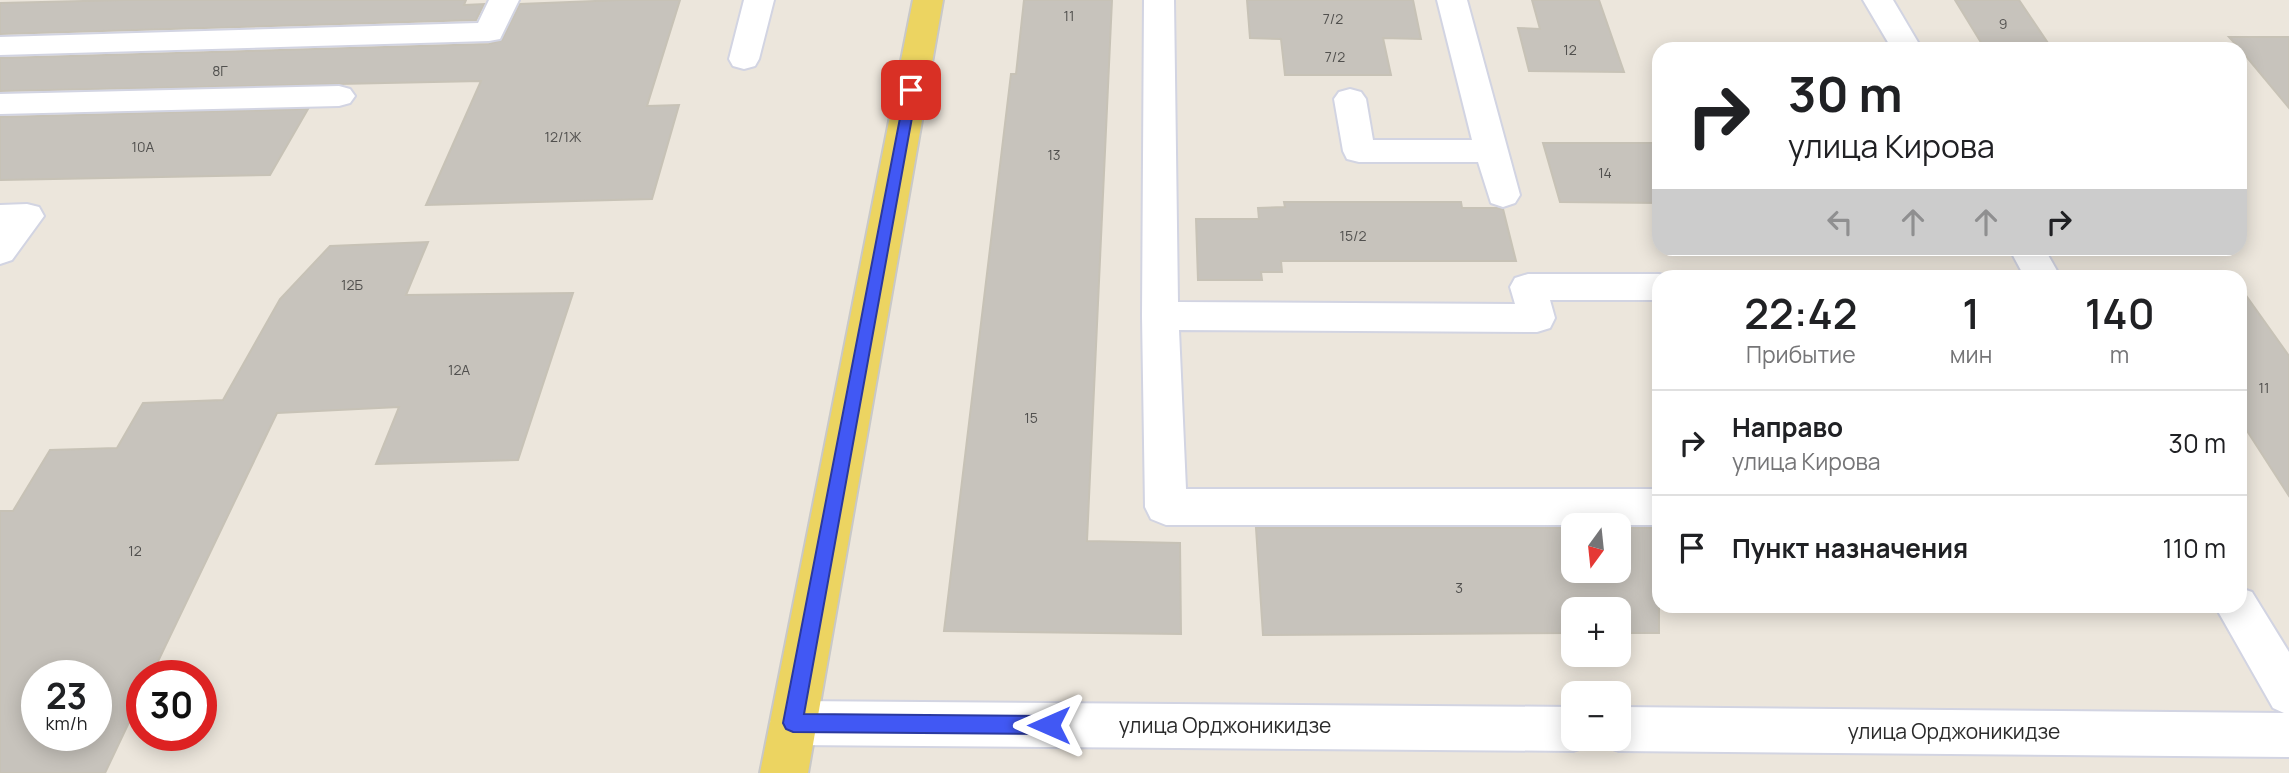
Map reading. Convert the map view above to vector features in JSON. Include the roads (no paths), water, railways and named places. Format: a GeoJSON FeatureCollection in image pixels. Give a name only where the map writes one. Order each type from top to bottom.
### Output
{"type":"FeatureCollection","features":[{"type":"Feature","properties":{"kind":"main road"},"geometry":{"type":"LineString","coordinates":[[784,773],[928,0]]}},
{"type":"Feature","properties":{"kind":"street"},"geometry":{"type":"LineString","coordinates":[[0,46],[489,32],[503,0]]}},
{"type":"Feature","properties":{"kind":"street"},"geometry":{"type":"LineString","coordinates":[[744,60],[759,0]]}},
{"type":"Feature","properties":{"kind":"street"},"geometry":{"type":"LineString","coordinates":[[1159,0],[1160,316],[1166,507],[1652,507]]}},
{"type":"Feature","properties":{"kind":"street"},"geometry":{"type":"LineString","coordinates":[[1452,0],[1503,195]]}},
{"type":"Feature","properties":{"kind":"street"},"geometry":{"type":"LineString","coordinates":[[1878,0],[1903,42]]}},
{"type":"Feature","properties":{"kind":"street"},"geometry":{"type":"LineString","coordinates":[[0,104],[339,96]]}},
{"type":"Feature","properties":{"kind":"street"},"geometry":{"type":"LineString","coordinates":[[1350,99],[1359,151],[1490,152]]}},
{"type":"Feature","properties":{"kind":"street"},"geometry":{"type":"LineString","coordinates":[[0,217],[27,216],[0,251]]}},
{"type":"Feature","properties":{"kind":"street"},"geometry":{"type":"LineString","coordinates":[[1160,316],[1537,318],[1528,287],[1652,287]]}},
{"type":"Feature","properties":{"kind":"street"},"geometry":{"type":"LineString","coordinates":[[2241,613],[2289,693]]}},
{"type":"Feature","properties":{"kind":"street","name":"улица Орджоникидзе"},"geometry":{"type":"LineString","coordinates":[[793,723],[1561,729]]}},
{"type":"Feature","properties":{"kind":"street","name":"улица Орджоникидзе"},"geometry":{"type":"LineString","coordinates":[[1631,729],[2289,735]]}}]}
